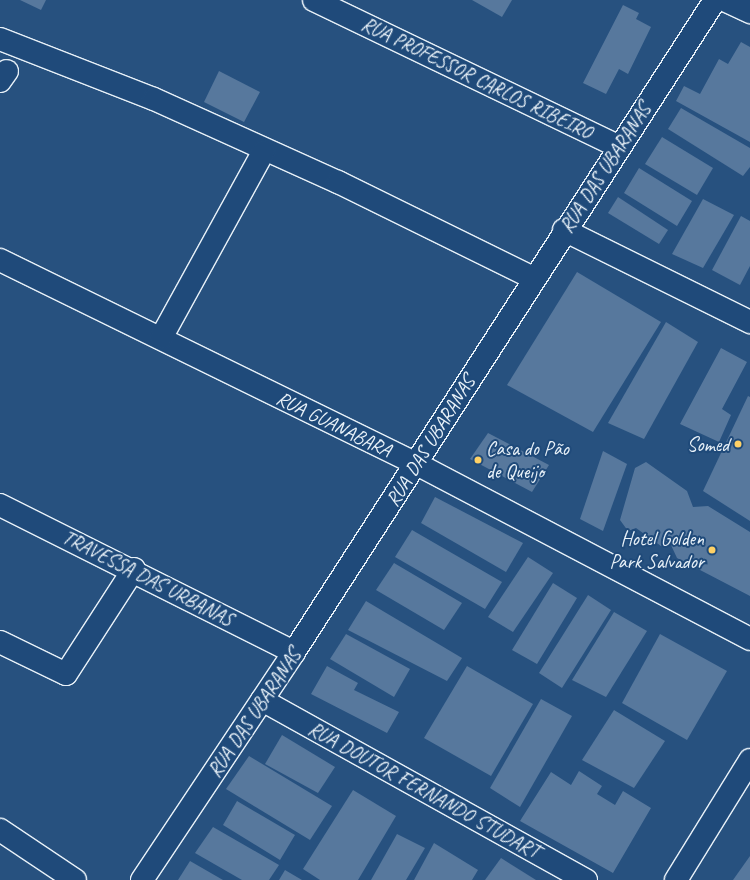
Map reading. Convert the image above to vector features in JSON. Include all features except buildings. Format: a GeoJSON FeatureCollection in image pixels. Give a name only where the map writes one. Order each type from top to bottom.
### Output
{"type":"FeatureCollection","features":[{"type":"Feature","properties":{"kind":"street","name":"RUA PROFESSOR CARLOS RIBEIRO"},"geometry":{"type":"LineString","coordinates":[[314,0],[619,146]]}},
{"type":"Feature","properties":{"kind":"street","name":"RUA DAS UBARANAS"},"geometry":{"type":"LineString","coordinates":[[142,880],[417,464],[533,278],[715,0]]}},
{"type":"Feature","properties":{"kind":"street"},"geometry":{"type":"LineString","coordinates":[[724,0],[750,12]]}},
{"type":"Feature","properties":{"kind":"street"},"geometry":{"type":"LineString","coordinates":[[0,39],[154,100],[402,212],[533,278]]}},
{"type":"Feature","properties":{"kind":"street"},"geometry":{"type":"LineString","coordinates":[[161,338],[264,150]]}},
{"type":"Feature","properties":{"kind":"street"},"geometry":{"type":"LineString","coordinates":[[564,230],[750,322]]}},
{"type":"Feature","properties":{"kind":"street","name":"RUA GUANABARA"},"geometry":{"type":"LineString","coordinates":[[0,260],[417,464],[750,639]]}},
{"type":"Feature","properties":{"kind":"street","name":"TRAVESSA DAS URBANAS"},"geometry":{"type":"LineString","coordinates":[[0,505],[134,569],[294,652]]}},
{"type":"Feature","properties":{"kind":"street"},"geometry":{"type":"LineString","coordinates":[[0,642],[66,674],[134,569]]}},
{"type":"Feature","properties":{"kind":"street","name":"RUA DOUTOR FERNANDO STUDART"},"geometry":{"type":"LineString","coordinates":[[262,700],[586,880]]}},
{"type":"Feature","properties":{"kind":"street"},"geometry":{"type":"LineString","coordinates":[[676,880],[750,760]]}},
{"type":"Feature","properties":{"kind":"street"},"geometry":{"type":"LineString","coordinates":[[0,830],[75,880]]}},
{"type":"Feature","properties":{"kind":"place","name":"Somed"},"geometry":{"type":"Point","coordinates":[738,444]}},
{"type":"Feature","properties":{"kind":"place","name":"Casa do Pão de Queijo"},"geometry":{"type":"Point","coordinates":[478,460]}},
{"type":"Feature","properties":{"kind":"place","name":"Hotel Golden Park Salvador"},"geometry":{"type":"Point","coordinates":[712,550]}}]}
